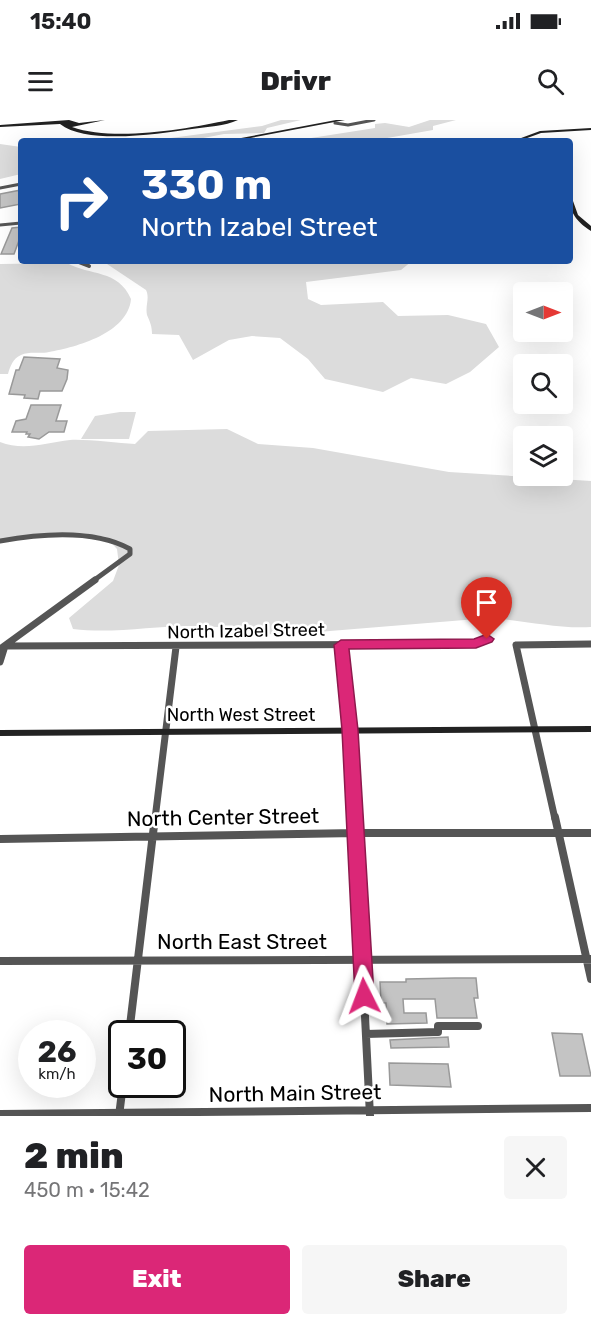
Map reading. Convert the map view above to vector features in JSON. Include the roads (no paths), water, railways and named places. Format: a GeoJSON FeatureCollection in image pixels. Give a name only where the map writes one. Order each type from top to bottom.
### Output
{"type":"FeatureCollection","features":[{"type":"Feature","properties":{"kind":"street"},"geometry":{"type":"LineString","coordinates":[[0,126],[71,124],[103,120]]}},
{"type":"Feature","properties":{"kind":"street"},"geometry":{"type":"LineString","coordinates":[[71,124],[102,134],[137,133],[236,120]]}},
{"type":"Feature","properties":{"kind":"street"},"geometry":{"type":"LineString","coordinates":[[246,138],[352,120]]}},
{"type":"Feature","properties":{"kind":"street"},"geometry":{"type":"LineString","coordinates":[[258,138],[339,122],[350,125],[374,120]]}},
{"type":"Feature","properties":{"kind":"street"},"geometry":{"type":"LineString","coordinates":[[523,138],[540,132],[591,130]]}},
{"type":"Feature","properties":{"kind":"street"},"geometry":{"type":"LineString","coordinates":[[530,138],[542,134],[591,130]]}},
{"type":"Feature","properties":{"kind":"street"},"geometry":{"type":"LineString","coordinates":[[0,188],[18,185]]}},
{"type":"Feature","properties":{"kind":"street"},"geometry":{"type":"LineString","coordinates":[[573,208],[576,216],[591,231]]}},
{"type":"Feature","properties":{"kind":"street"},"geometry":{"type":"LineString","coordinates":[[573,219],[591,231]]}},
{"type":"Feature","properties":{"kind":"street"},"geometry":{"type":"LineString","coordinates":[[0,225],[18,223]]}},
{"type":"Feature","properties":{"kind":"street"},"geometry":{"type":"LineString","coordinates":[[84,264],[90,266]]}},
{"type":"Feature","properties":{"kind":"street"},"geometry":{"type":"LineString","coordinates":[[0,541],[27,536],[101,540],[127,546],[130,549],[130,554],[2,647],[0,662]]}},
{"type":"Feature","properties":{"kind":"street","name":"North Izabel Street"},"geometry":{"type":"LineString","coordinates":[[2,647],[476,644],[487,639]]}},
{"type":"Feature","properties":{"kind":"street"},"geometry":{"type":"LineString","coordinates":[[591,644],[516,645],[557,833],[589,959],[591,979]]}},
{"type":"Feature","properties":{"kind":"street"},"geometry":{"type":"LineString","coordinates":[[341,645],[350,730],[370,1113]]}},
{"type":"Feature","properties":{"kind":"street"},"geometry":{"type":"LineString","coordinates":[[131,1020],[176,647]]}},
{"type":"Feature","properties":{"kind":"street","name":"North West Street"},"geometry":{"type":"LineString","coordinates":[[0,733],[591,729]]}},
{"type":"Feature","properties":{"kind":"street","name":"North Center Street"},"geometry":{"type":"LineString","coordinates":[[0,838],[591,832]]}},
{"type":"Feature","properties":{"kind":"street","name":"North East Street"},"geometry":{"type":"LineString","coordinates":[[0,961],[589,959]]}},
{"type":"Feature","properties":{"kind":"street"},"geometry":{"type":"LineString","coordinates":[[366,1034],[438,1032],[438,1026],[478,1026]]}},
{"type":"Feature","properties":{"kind":"street"},"geometry":{"type":"LineString","coordinates":[[120,1114],[122,1098]]}},
{"type":"Feature","properties":{"kind":"street","name":"North Main Street"},"geometry":{"type":"LineString","coordinates":[[0,1114],[370,1113],[591,1108]]}}]}
